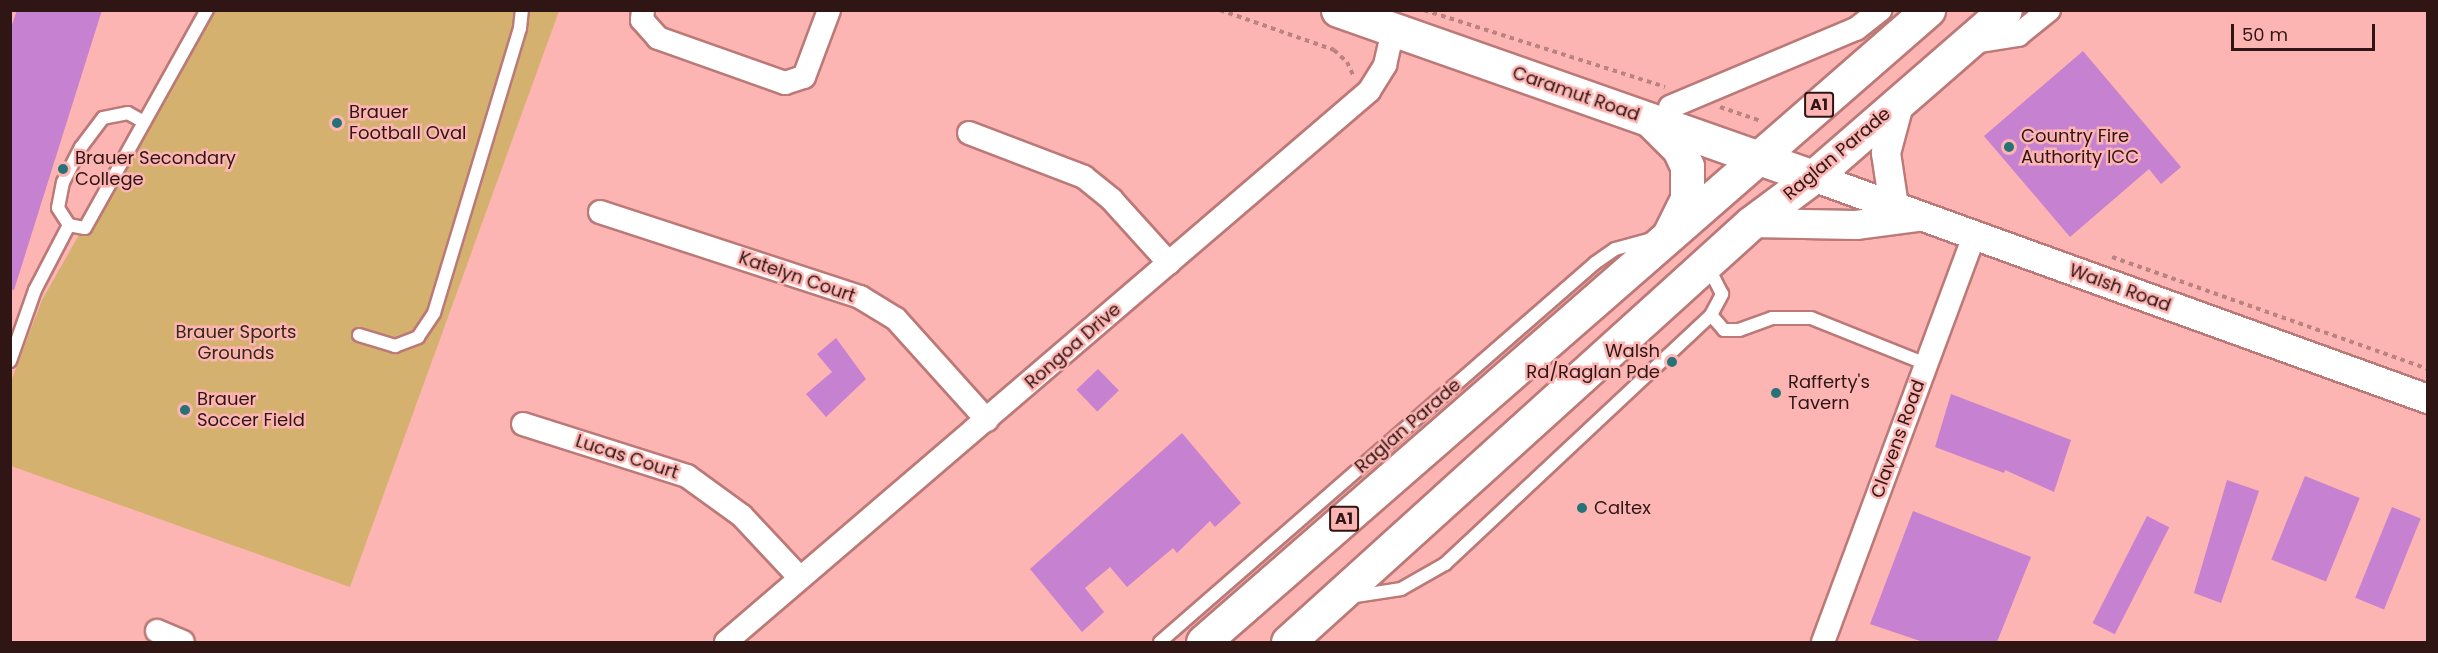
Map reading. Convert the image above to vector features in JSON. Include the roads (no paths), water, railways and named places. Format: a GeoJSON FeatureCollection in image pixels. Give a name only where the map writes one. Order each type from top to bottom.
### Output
{"type":"FeatureCollection","features":[{"type":"Feature","properties":{"kind":"main road","name":"Caramut Road"},"geometry":{"type":"LineString","coordinates":[[1338,10],[1394,30],[1660,113],[1759,157],[1813,177]]}},
{"type":"Feature","properties":{"kind":"main road","name":"Raglan Parade"},"geometry":{"type":"LineString","coordinates":[[1203,642],[1928,10]]}},
{"type":"Feature","properties":{"kind":"main road","name":"Raglan Parade"},"geometry":{"type":"LineString","coordinates":[[1288,642],[1751,223],[1813,177],[2005,10]]}},
{"type":"Feature","properties":{"kind":"main road"},"geometry":{"type":"LineString","coordinates":[[1879,52],[1907,95]]}},
{"type":"Feature","properties":{"kind":"main road"},"geometry":{"type":"LineString","coordinates":[[1660,113],[1687,166],[1687,199],[1670,235]]}},
{"type":"Feature","properties":{"kind":"street"},"geometry":{"type":"LineString","coordinates":[[643,10],[642,20],[658,38],[785,83],[804,77],[829,10]]}},
{"type":"Feature","properties":{"kind":"street"},"geometry":{"type":"LineString","coordinates":[[1660,113],[1693,95],[1856,29],[1880,10]]}},
{"type":"Feature","properties":{"kind":"street"},"geometry":{"type":"LineString","coordinates":[[1968,43],[2018,35],[2049,10]]}},
{"type":"Feature","properties":{"kind":"street"},"geometry":{"type":"LineString","coordinates":[[1856,29],[1879,52]]}},
{"type":"Feature","properties":{"kind":"street","name":"Rongoa Drive"},"geometry":{"type":"LineString","coordinates":[[726,642],[1369,91],[1385,65],[1394,30]]}},
{"type":"Feature","properties":{"kind":"street"},"geometry":{"type":"LineString","coordinates":[[1894,206],[1886,153],[1907,95]]}},
{"type":"Feature","properties":{"kind":"street"},"geometry":{"type":"LineString","coordinates":[[969,133],[1084,177],[1112,200],[1169,263]]}},
{"type":"Feature","properties":{"kind":"street","name":"Walsh Road"},"geometry":{"type":"LineString","coordinates":[[1813,177],[2427,399]]}},
{"type":"Feature","properties":{"kind":"street","name":"Katelyn Court"},"geometry":{"type":"LineString","coordinates":[[600,212],[860,297],[896,319],[987,420]]}},
{"type":"Feature","properties":{"kind":"street"},"geometry":{"type":"LineString","coordinates":[[1751,223],[1856,225],[1923,217]]}},
{"type":"Feature","properties":{"kind":"street","name":"Clavens Road"},"geometry":{"type":"LineString","coordinates":[[1823,642],[1974,235]]}},
{"type":"Feature","properties":{"kind":"street","name":"Lucas Court"},"geometry":{"type":"LineString","coordinates":[[523,424],[687,476],[742,516],[800,578]]}},
{"type":"Feature","properties":{"kind":"street"},"geometry":{"type":"LineString","coordinates":[[157,630],[183,642]]}},
{"type":"Feature","properties":{"kind":"lane"},"geometry":{"type":"LineString","coordinates":[[144,122],[128,113],[103,118],[81,147],[63,182],[58,208],[69,225],[86,228],[207,10]]}},
{"type":"Feature","properties":{"kind":"lane"},"geometry":{"type":"LineString","coordinates":[[359,335],[395,346],[418,337],[434,313],[520,28],[522,10]]}},
{"type":"Feature","properties":{"kind":"lane"},"geometry":{"type":"LineString","coordinates":[[10,361],[35,290],[69,225]]}},
{"type":"Feature","properties":{"kind":"lane","name":"Raglan Parade"},"geometry":{"type":"LineString","coordinates":[[1160,642],[1595,263],[1615,249],[1670,235]]}},
{"type":"Feature","properties":{"kind":"lane"},"geometry":{"type":"LineString","coordinates":[[1338,598],[1401,589],[1428,577],[1711,315],[1722,294],[1707,265]]}},
{"type":"Feature","properties":{"kind":"lane"},"geometry":{"type":"LineString","coordinates":[[1711,315],[1724,330],[1738,330],[1772,318],[1811,318],[1926,364]]}},
{"type":"Feature","properties":{"kind":"place","name":"Brauer Football Oval"},"geometry":{"type":"Point","coordinates":[337,123]}},
{"type":"Feature","properties":{"kind":"place","name":"Country Fire Authority ICC"},"geometry":{"type":"Point","coordinates":[2009,147]}},
{"type":"Feature","properties":{"kind":"place","name":"Brauer Secondary College"},"geometry":{"type":"Point","coordinates":[63,169]}},
{"type":"Feature","properties":{"kind":"place","name":"Walsh Rd/Raglan Pde"},"geometry":{"type":"Point","coordinates":[1672,362]}},
{"type":"Feature","properties":{"kind":"place","name":"Rafferty's Tavern"},"geometry":{"type":"Point","coordinates":[1776,393]}},
{"type":"Feature","properties":{"kind":"place","name":"Brauer Soccer Field"},"geometry":{"type":"Point","coordinates":[185,410]}},
{"type":"Feature","properties":{"kind":"place","name":"Caltex"},"geometry":{"type":"Point","coordinates":[1582,508]}},
{"type":"Feature","properties":{"kind":"park label","name":"Brauer Sports Grounds"},"geometry":{"type":"Point","coordinates":[236,343]}}]}
